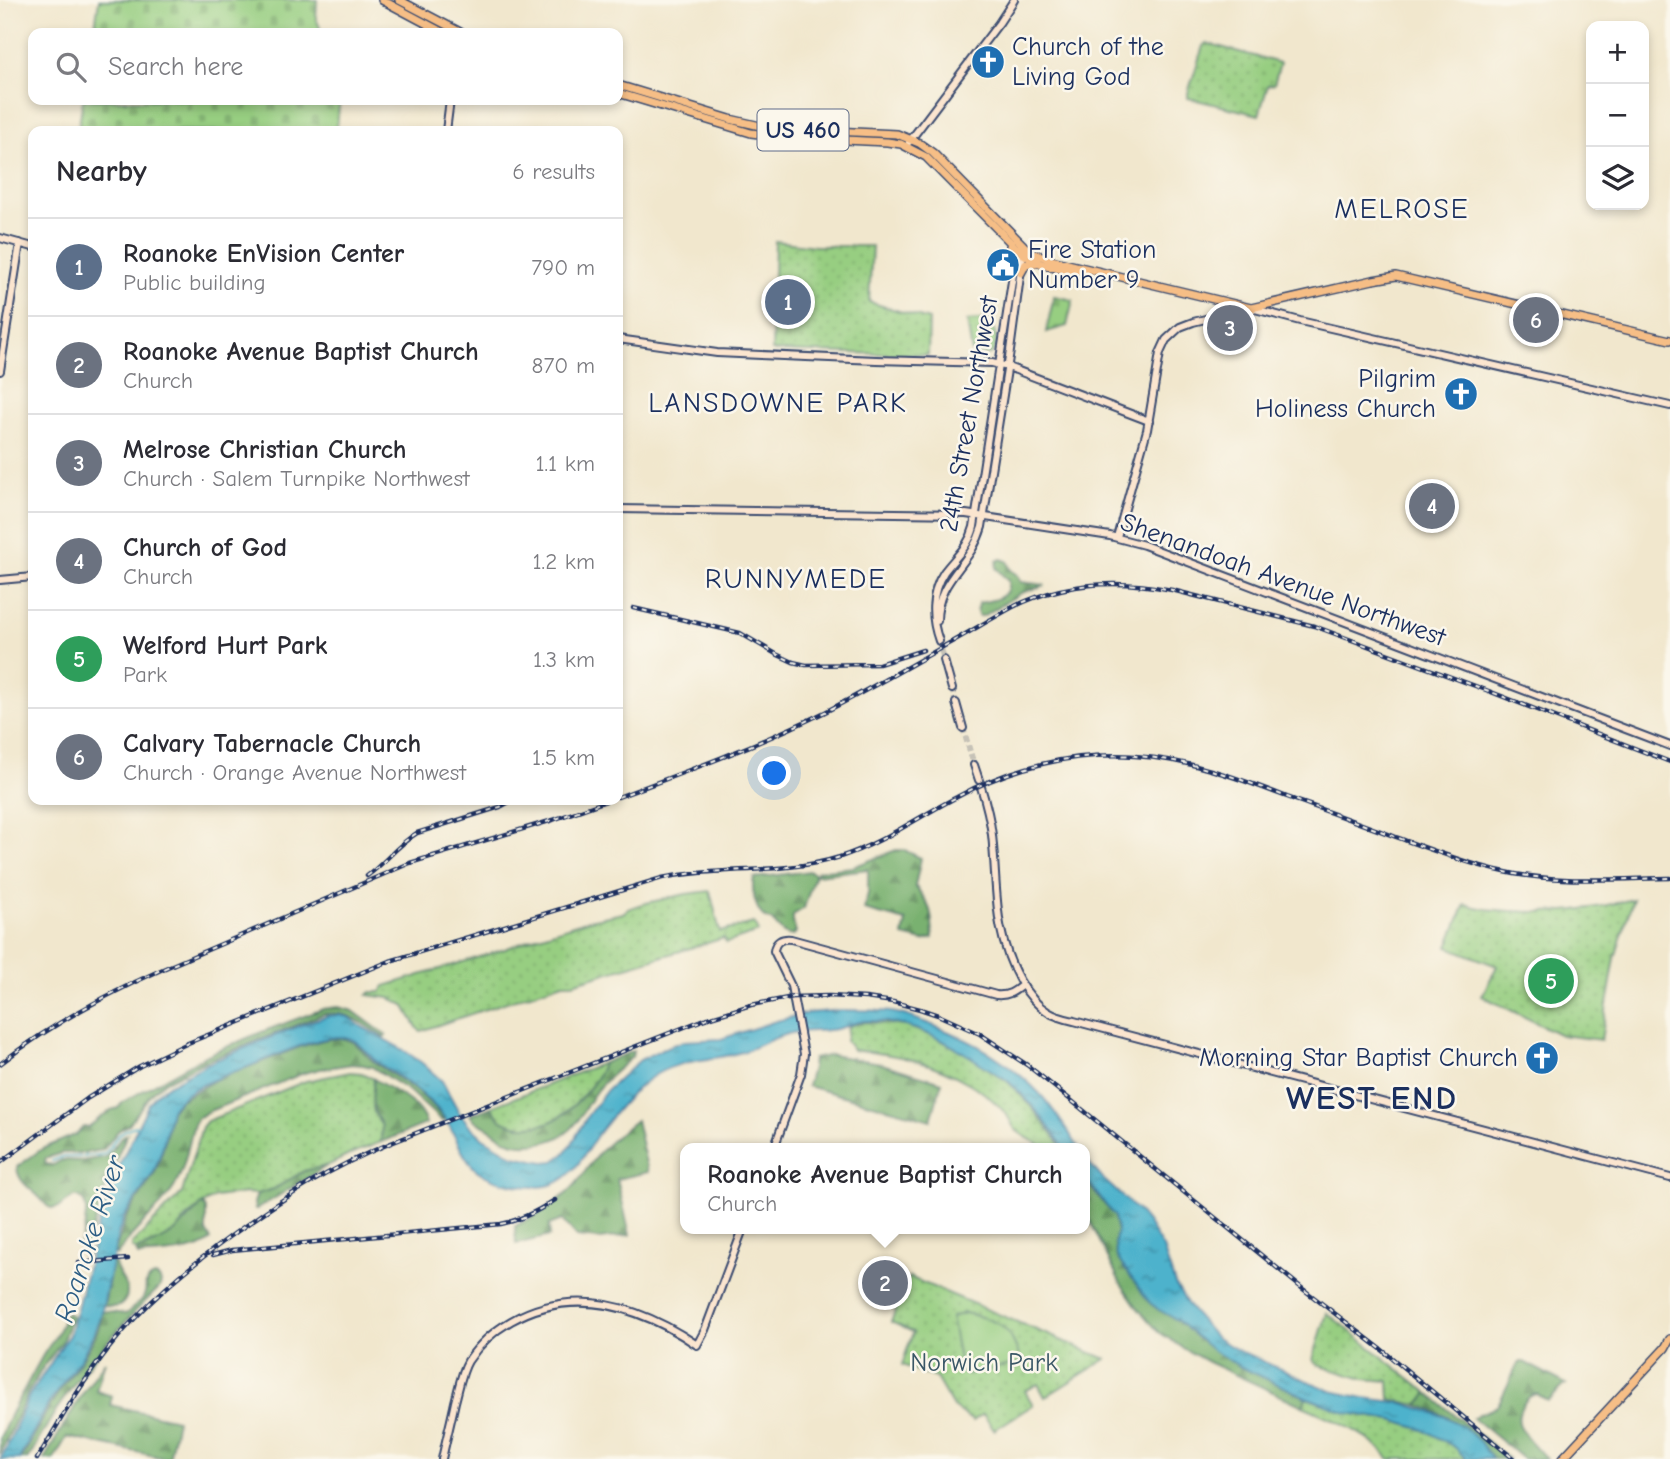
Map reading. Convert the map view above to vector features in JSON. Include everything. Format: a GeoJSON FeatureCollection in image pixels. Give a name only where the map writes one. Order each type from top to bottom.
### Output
{"type":"FeatureCollection","features":[{"type":"Feature","properties":{"kind":"main road"},"geometry":{"type":"LineString","coordinates":[[382,0],[435,28]]}},
{"type":"Feature","properties":{"kind":"main road"},"geometry":{"type":"LineString","coordinates":[[398,0],[452,28]]}},
{"type":"Feature","properties":{"kind":"main road","name":"US 460"},"geometry":{"type":"LineString","coordinates":[[623,86],[749,124],[782,129],[897,134],[926,157],[1023,254],[1039,264],[1063,270],[1097,272]]}},
{"type":"Feature","properties":{"kind":"main road","name":"US 460"},"geometry":{"type":"LineString","coordinates":[[623,95],[751,133],[923,145],[1034,253],[1097,272],[1251,308],[1390,276],[1670,340]]}},
{"type":"Feature","properties":{"kind":"main road"},"geometry":{"type":"LineString","coordinates":[[987,219],[990,226],[1012,249],[1017,271],[1026,264],[1039,264]]}},
{"type":"Feature","properties":{"kind":"main road"},"geometry":{"type":"LineString","coordinates":[[1017,239],[1023,254],[1031,254],[1052,264],[1060,262]]}},
{"type":"Feature","properties":{"kind":"main road"},"geometry":{"type":"LineString","coordinates":[[1562,1459],[1665,1348],[1670,1339]]}},
{"type":"Feature","properties":{"kind":"street"},"geometry":{"type":"LineString","coordinates":[[909,143],[1014,0]]}},
{"type":"Feature","properties":{"kind":"street"},"geometry":{"type":"LineString","coordinates":[[447,126],[449,105]]}},
{"type":"Feature","properties":{"kind":"street"},"geometry":{"type":"LineString","coordinates":[[0,238],[28,245]]}},
{"type":"Feature","properties":{"kind":"street"},"geometry":{"type":"LineString","coordinates":[[0,371],[20,243]]}},
{"type":"Feature","properties":{"kind":"street","name":"24th Street Northwest"},"geometry":{"type":"LineString","coordinates":[[980,515],[969,541],[944,572],[938,584],[933,625],[939,641],[937,619],[940,597],[949,579],[976,545],[1004,366],[1017,257],[1023,254]]}},
{"type":"Feature","properties":{"kind":"street"},"geometry":{"type":"LineString","coordinates":[[1117,537],[1149,421],[1163,346],[1174,331],[1194,322],[1251,308],[1670,406]]}},
{"type":"Feature","properties":{"kind":"street"},"geometry":{"type":"LineString","coordinates":[[623,340],[717,353],[989,363],[1004,366],[1149,421]]}},
{"type":"Feature","properties":{"kind":"street","name":"Shenandoah Avenue Northwest"},"geometry":{"type":"LineString","coordinates":[[623,509],[980,515],[1117,537],[1670,746]]}},
{"type":"Feature","properties":{"kind":"street"},"geometry":{"type":"LineString","coordinates":[[0,580],[28,578]]}},
{"type":"Feature","properties":{"kind":"street"},"geometry":{"type":"LineString","coordinates":[[944,660],[952,689]]}},
{"type":"Feature","properties":{"kind":"street"},"geometry":{"type":"LineString","coordinates":[[956,703],[962,728]]}},
{"type":"Feature","properties":{"kind":"street"},"geometry":{"type":"LineString","coordinates":[[974,765],[990,820],[1000,930],[1022,985],[1049,1013],[1670,1180]]}},
{"type":"Feature","properties":{"kind":"street"},"geometry":{"type":"LineString","coordinates":[[776,1143],[803,1066],[804,1055],[788,979],[775,954],[777,943],[783,939],[996,995],[1012,993],[1022,985]]}},
{"type":"Feature","properties":{"kind":"street"},"geometry":{"type":"LineString","coordinates":[[442,1459],[464,1368],[477,1348],[502,1326],[538,1308],[559,1304],[589,1304],[630,1311],[665,1325],[697,1345],[741,1234]]}},
{"type":"Feature","properties":{"kind":"green space"},"geometry":{"type":"Polygon","coordinates":[[[99,0],[317,0],[316,18],[320,28],[95,28],[99,0]]]}},
{"type":"Feature","properties":{"kind":"green space"},"geometry":{"type":"Polygon","coordinates":[[[1206,43],[1280,63],[1274,84],[1268,85],[1259,115],[1188,98],[1206,43]]]}},
{"type":"Feature","properties":{"kind":"green space"},"geometry":{"type":"Polygon","coordinates":[[[82,105],[339,105],[337,126],[79,126],[82,105]]]}},
{"type":"Feature","properties":{"kind":"green space"},"geometry":{"type":"Polygon","coordinates":[[[775,241],[815,246],[872,246],[869,302],[929,320],[928,355],[772,351],[775,241]]]}},
{"type":"Feature","properties":{"kind":"green space"},"geometry":{"type":"Polygon","coordinates":[[[1054,296],[1073,300],[1067,326],[1046,332],[1054,296]]]}},
{"type":"Feature","properties":{"kind":"green space"},"geometry":{"type":"Polygon","coordinates":[[[991,319],[997,340],[995,350],[990,354],[972,353],[967,321],[991,319]]]}},
{"type":"Feature","properties":{"kind":"green space"},"geometry":{"type":"Polygon","coordinates":[[[997,561],[1007,561],[1021,582],[1045,585],[1021,593],[979,616],[979,603],[1000,598],[1008,587],[1008,581],[996,568],[997,561]]]}},
{"type":"Feature","properties":{"kind":"green space"},"geometry":{"type":"Polygon","coordinates":[[[896,850],[904,850],[921,858],[915,886],[930,910],[933,938],[923,941],[903,936],[906,921],[864,910],[868,893],[868,869],[816,875],[817,871],[853,867],[896,850]]]}},
{"type":"Feature","properties":{"kind":"green space"},"geometry":{"type":"Polygon","coordinates":[[[810,871],[814,873],[814,877],[804,908],[793,915],[796,932],[793,936],[786,934],[758,909],[753,893],[754,878],[810,871]]]}},
{"type":"Feature","properties":{"kind":"green space"},"geometry":{"type":"Polygon","coordinates":[[[710,891],[720,932],[754,923],[758,932],[726,943],[724,938],[573,983],[563,983],[421,1031],[404,1005],[390,998],[368,995],[371,992],[381,992],[385,986],[589,920],[623,913],[642,904],[710,891]]]}},
{"type":"Feature","properties":{"kind":"green space"},"geometry":{"type":"Polygon","coordinates":[[[1633,899],[1615,958],[1601,1040],[1561,1035],[1482,996],[1497,966],[1448,947],[1465,904],[1489,909],[1544,912],[1603,906],[1633,899]]]}},
{"type":"Feature","properties":{"kind":"green space"},"geometry":{"type":"Polygon","coordinates":[[[338,1007],[353,1011],[386,1035],[384,1037],[349,1016],[323,1014],[204,1062],[166,1081],[152,1092],[129,1124],[118,1131],[103,1150],[61,1153],[46,1158],[46,1164],[53,1165],[62,1160],[83,1161],[106,1157],[127,1134],[103,1196],[85,1261],[80,1245],[86,1209],[81,1198],[74,1197],[59,1207],[50,1208],[20,1177],[17,1167],[42,1149],[77,1134],[83,1127],[88,1127],[123,1102],[203,1057],[323,1009],[338,1007]]]}},
{"type":"Feature","properties":{"kind":"green space"},"geometry":{"type":"Polygon","coordinates":[[[866,1022],[906,1026],[965,1053],[1008,1082],[1059,1143],[1037,1143],[1021,1134],[995,1102],[956,1076],[914,1060],[853,1050],[846,1041],[848,1027],[866,1022]]]}},
{"type":"Feature","properties":{"kind":"green space"},"geometry":{"type":"Polygon","coordinates":[[[340,1038],[356,1045],[375,1063],[421,1095],[444,1120],[409,1091],[372,1067],[352,1064],[304,1073],[207,1112],[194,1124],[182,1169],[171,1192],[117,1255],[114,1254],[126,1218],[155,1173],[171,1111],[179,1101],[217,1079],[300,1047],[340,1038]]]}},
{"type":"Feature","properties":{"kind":"green space"},"geometry":{"type":"Polygon","coordinates":[[[633,1051],[632,1057],[597,1090],[571,1129],[557,1138],[540,1143],[514,1143],[477,1122],[470,1115],[491,1107],[502,1120],[512,1124],[532,1126],[547,1123],[567,1112],[579,1100],[596,1078],[603,1063],[633,1051]]]}},
{"type":"Feature","properties":{"kind":"green space"},"geometry":{"type":"Polygon","coordinates":[[[831,1055],[875,1062],[942,1082],[931,1120],[807,1086],[813,1059],[831,1055]]]}},
{"type":"Feature","properties":{"kind":"green space"},"geometry":{"type":"Polygon","coordinates":[[[603,1063],[596,1078],[579,1100],[567,1112],[547,1123],[532,1126],[512,1124],[502,1120],[491,1107],[603,1063]]]}},
{"type":"Feature","properties":{"kind":"green space"},"geometry":{"type":"Polygon","coordinates":[[[350,1072],[362,1073],[374,1079],[374,1112],[382,1126],[381,1142],[327,1166],[304,1171],[274,1189],[257,1194],[215,1197],[187,1217],[176,1231],[157,1242],[136,1250],[132,1248],[132,1244],[182,1193],[202,1127],[207,1121],[306,1081],[350,1072]]]}},
{"type":"Feature","properties":{"kind":"green space"},"geometry":{"type":"Polygon","coordinates":[[[374,1079],[412,1103],[426,1124],[381,1142],[382,1126],[374,1112],[372,1099],[374,1079]]]}},
{"type":"Feature","properties":{"kind":"green space"},"geometry":{"type":"Polygon","coordinates":[[[636,1120],[648,1172],[617,1179],[630,1235],[600,1239],[577,1237],[562,1220],[549,1225],[550,1236],[516,1244],[515,1226],[546,1209],[567,1193],[604,1148],[636,1120]]]}},
{"type":"Feature","properties":{"kind":"green space"},"geometry":{"type":"Polygon","coordinates":[[[327,1166],[255,1209],[257,1194],[274,1189],[304,1171],[327,1166]]]}},
{"type":"Feature","properties":{"kind":"green space"},"geometry":{"type":"Polygon","coordinates":[[[1090,1186],[1114,1216],[1117,1230],[1116,1254],[1120,1262],[1150,1303],[1241,1367],[1306,1397],[1303,1406],[1208,1362],[1159,1332],[1139,1310],[1120,1282],[1090,1221],[1090,1186]]]}},
{"type":"Feature","properties":{"kind":"green space"},"geometry":{"type":"Polygon","coordinates":[[[203,1204],[206,1209],[206,1231],[211,1240],[205,1245],[187,1251],[138,1256],[136,1250],[173,1233],[203,1204]]]}},
{"type":"Feature","properties":{"kind":"green space"},"geometry":{"type":"Polygon","coordinates":[[[112,1263],[115,1263],[127,1290],[123,1303],[113,1307],[104,1306],[112,1263]]]}},
{"type":"Feature","properties":{"kind":"green space"},"geometry":{"type":"Polygon","coordinates":[[[155,1276],[161,1282],[160,1287],[95,1357],[61,1403],[28,1459],[21,1459],[53,1401],[89,1347],[103,1311],[126,1314],[143,1298],[146,1282],[155,1276]]]}},
{"type":"Feature","properties":{"kind":"green space","name":"Norwich Park"},"geometry":{"type":"Polygon","coordinates":[[[909,1277],[1106,1359],[1045,1397],[1038,1384],[1025,1391],[1033,1405],[994,1430],[983,1414],[973,1421],[953,1407],[936,1378],[902,1365],[913,1332],[891,1322],[909,1277]]]}},
{"type":"Feature","properties":{"kind":"green space"},"geometry":{"type":"Polygon","coordinates":[[[67,1313],[72,1316],[62,1342],[27,1395],[0,1454],[0,1438],[11,1413],[67,1313]]]}},
{"type":"Feature","properties":{"kind":"green space"},"geometry":{"type":"Polygon","coordinates":[[[965,1313],[987,1319],[1003,1328],[1013,1341],[1021,1363],[967,1374],[961,1371],[951,1317],[965,1313]]]}},
{"type":"Feature","properties":{"kind":"green space"},"geometry":{"type":"Polygon","coordinates":[[[1327,1313],[1428,1393],[1418,1405],[1390,1399],[1389,1381],[1363,1379],[1317,1365],[1313,1359],[1327,1313]]]}},
{"type":"Feature","properties":{"kind":"green space"},"geometry":{"type":"Polygon","coordinates":[[[105,1361],[96,1391],[112,1396],[110,1405],[177,1420],[169,1459],[67,1437],[54,1459],[44,1459],[105,1361]]]}},
{"type":"Feature","properties":{"kind":"green space"},"geometry":{"type":"Polygon","coordinates":[[[1520,1362],[1566,1384],[1548,1401],[1537,1394],[1530,1397],[1524,1403],[1518,1419],[1524,1433],[1546,1459],[1523,1459],[1473,1418],[1498,1405],[1520,1362]]]}},
{"type":"Feature","properties":{"kind":"green space"},"geometry":{"type":"Polygon","coordinates":[[[1428,1393],[1508,1459],[1492,1459],[1460,1425],[1418,1405],[1428,1393]]]}},
{"type":"Feature","properties":{"kind":"green space"},"geometry":{"type":"Polygon","coordinates":[[[1306,1397],[1347,1413],[1392,1420],[1427,1431],[1456,1448],[1466,1459],[1390,1459],[1361,1434],[1303,1406],[1306,1397]]]}},
{"type":"Feature","properties":{"kind":"water"},"geometry":{"type":"Polygon","coordinates":[[[842,1010],[891,1012],[948,1031],[1017,1072],[1041,1095],[1076,1143],[1060,1143],[1017,1089],[959,1050],[930,1035],[899,1024],[863,1021],[836,1029],[785,1034],[742,1052],[682,1064],[660,1072],[642,1084],[623,1103],[570,1173],[548,1186],[527,1187],[495,1180],[472,1166],[437,1108],[353,1040],[330,1038],[316,1041],[206,1083],[177,1102],[171,1110],[154,1172],[124,1217],[101,1316],[94,1333],[83,1355],[49,1403],[19,1459],[0,1459],[29,1396],[69,1335],[98,1224],[118,1168],[148,1105],[156,1094],[170,1084],[207,1064],[306,1023],[327,1016],[348,1017],[422,1063],[442,1081],[459,1112],[483,1138],[514,1156],[544,1162],[554,1161],[570,1147],[588,1115],[607,1090],[640,1060],[684,1041],[721,1039],[809,1013],[842,1010]]]}},
{"type":"Feature","properties":{"kind":"water"},"geometry":{"type":"Polygon","coordinates":[[[1090,1164],[1147,1222],[1163,1248],[1175,1284],[1190,1308],[1215,1337],[1241,1352],[1331,1391],[1403,1403],[1446,1417],[1464,1427],[1480,1442],[1492,1459],[1466,1459],[1456,1448],[1427,1431],[1392,1420],[1347,1413],[1241,1367],[1212,1350],[1177,1320],[1150,1303],[1120,1262],[1116,1254],[1117,1230],[1114,1216],[1090,1185],[1090,1164]]]}},
{"type":"Feature","properties":{"kind":"waterway","name":"Roanoke River"},"geometry":{"type":"LineString","coordinates":[[52,1161],[62,1157],[105,1154],[122,1133],[137,1126]]}},
{"type":"Feature","properties":{"kind":"tunnel"},"geometry":{"type":"LineString","coordinates":[[939,641],[944,660]]}},
{"type":"Feature","properties":{"kind":"tunnel"},"geometry":{"type":"LineString","coordinates":[[952,689],[956,703]]}},
{"type":"Feature","properties":{"kind":"tunnel"},"geometry":{"type":"LineString","coordinates":[[963,728],[974,765]]}},
{"type":"Feature","properties":{"kind":"railway"},"geometry":{"type":"LineString","coordinates":[[623,795],[749,747],[825,712],[1030,599],[1070,588],[1110,584],[1172,590],[1314,626],[1670,762]]}},
{"type":"Feature","properties":{"kind":"railway"},"geometry":{"type":"LineString","coordinates":[[633,608],[740,633],[776,654],[806,665],[879,664],[923,650]]}},
{"type":"Feature","properties":{"kind":"railway"},"geometry":{"type":"LineString","coordinates":[[0,1163],[88,1098],[140,1066],[188,1043],[390,961],[662,878],[796,866],[840,857],[885,838],[978,786],[1021,770],[1066,759],[1135,756],[1193,765],[1250,783],[1446,855],[1483,867],[1518,874],[1583,880],[1670,878]]}},
{"type":"Feature","properties":{"kind":"railway"},"geometry":{"type":"LineString","coordinates":[[367,876],[417,833],[504,805]]}},
{"type":"Feature","properties":{"kind":"railway"},"geometry":{"type":"LineString","coordinates":[[0,1064],[38,1036],[78,1012],[163,969],[410,863],[595,805]]}},
{"type":"Feature","properties":{"kind":"railway"},"geometry":{"type":"LineString","coordinates":[[37,1459],[89,1375],[136,1317],[214,1248],[308,1184],[391,1143],[705,1019],[751,1005],[793,997],[829,996],[893,1002],[938,1015],[980,1034],[1027,1065],[1514,1459]]}},
{"type":"Feature","properties":{"kind":"railway"},"geometry":{"type":"LineString","coordinates":[[213,1255],[232,1250],[501,1224],[529,1215],[555,1200]]}},
{"type":"Feature","properties":{"kind":"railway"},"geometry":{"type":"LineString","coordinates":[[79,1263],[128,1259]]}},
{"type":"Feature","properties":{"kind":"place","name":"Church of the Living God"},"geometry":{"type":"Point","coordinates":[988,62]}},
{"type":"Feature","properties":{"kind":"place","name":"Fire Station Number 9"},"geometry":{"type":"Point","coordinates":[1003,265]}},
{"type":"Feature","properties":{"kind":"place","name":"Roanoke EnVision Center"},"geometry":{"type":"Point","coordinates":[788,302]}},
{"type":"Feature","properties":{"kind":"place","name":"Calvary Tabernacle Church"},"geometry":{"type":"Point","coordinates":[1536,320]}},
{"type":"Feature","properties":{"kind":"place","name":"Melrose Christian Church"},"geometry":{"type":"Point","coordinates":[1230,328]}},
{"type":"Feature","properties":{"kind":"place","name":"Pilgrim Holiness Church"},"geometry":{"type":"Point","coordinates":[1461,394]}},
{"type":"Feature","properties":{"kind":"place","name":"Church of God"},"geometry":{"type":"Point","coordinates":[1432,506]}},
{"type":"Feature","properties":{"kind":"place","name":"Welford Hurt Park"},"geometry":{"type":"Point","coordinates":[1551,981]}},
{"type":"Feature","properties":{"kind":"place","name":"Morning Star Baptist Church"},"geometry":{"type":"Point","coordinates":[1542,1058]}},
{"type":"Feature","properties":{"kind":"place","name":"Roanoke Avenue Baptist Church"},"geometry":{"type":"Point","coordinates":[885,1283]}},
{"type":"Feature","properties":{"kind":"district","name":"MELROSE"},"geometry":{"type":"Point","coordinates":[1402,209]}},
{"type":"Feature","properties":{"kind":"district","name":"LANSDOWNE PARK"},"geometry":{"type":"Point","coordinates":[778,403]}},
{"type":"Feature","properties":{"kind":"district","name":"RUNNYMEDE"},"geometry":{"type":"Point","coordinates":[796,579]}},
{"type":"Feature","properties":{"kind":"district","name":"WEST END"},"geometry":{"type":"Point","coordinates":[1372,1098]}}]}
